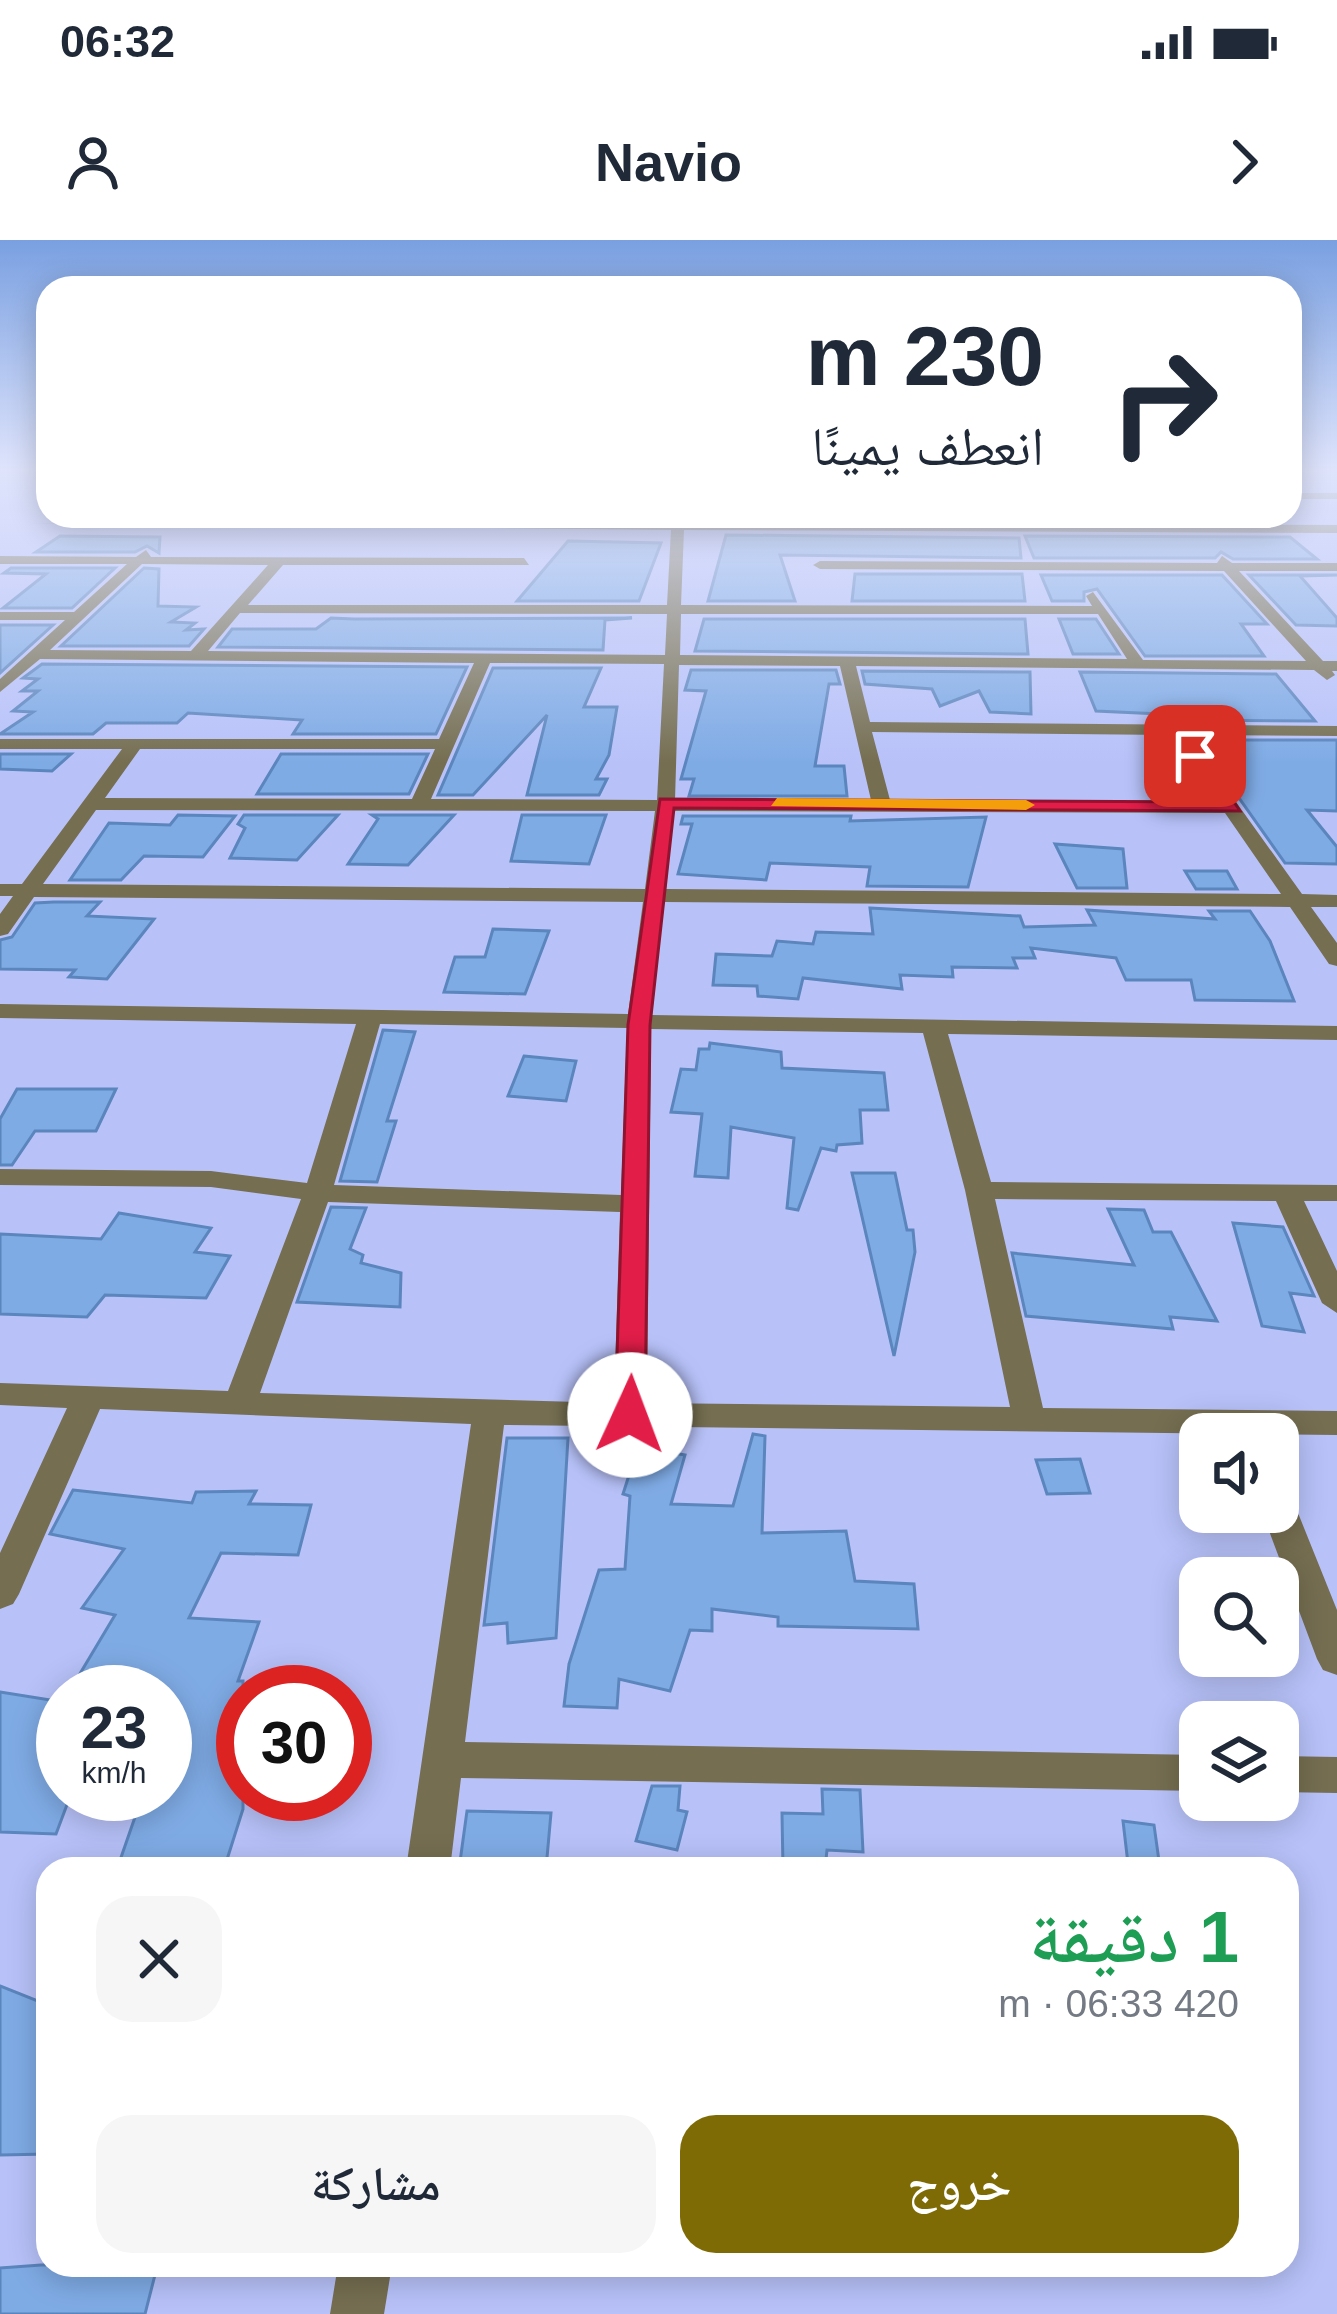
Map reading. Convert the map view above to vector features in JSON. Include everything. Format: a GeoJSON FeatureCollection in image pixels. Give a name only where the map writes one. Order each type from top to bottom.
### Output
{"type":"FeatureCollection","features":[{"type":"Feature","properties":{"kind":"street"},"geometry":{"type":"LineString","coordinates":[[0,687],[130,569]]}},
{"type":"Feature","properties":{"kind":"street"},"geometry":{"type":"LineString","coordinates":[[195,656],[273,569]]}},
{"type":"Feature","properties":{"kind":"street"},"geometry":{"type":"LineString","coordinates":[[517,578],[521,569]]}},
{"type":"Feature","properties":{"kind":"street"},"geometry":{"type":"LineString","coordinates":[[630,1415],[639,1025],[666,802],[676,569]]}},
{"type":"Feature","properties":{"kind":"street"},"geometry":{"type":"LineString","coordinates":[[821,569],[831,610]]}},
{"type":"Feature","properties":{"kind":"street"},"geometry":{"type":"LineString","coordinates":[[1076,569],[1138,664]]}},
{"type":"Feature","properties":{"kind":"street"},"geometry":{"type":"LineString","coordinates":[[1230,569],[1328,666],[1337,686]]}},
{"type":"Feature","properties":{"kind":"street"},"geometry":{"type":"LineString","coordinates":[[239,609],[508,601],[676,609],[1102,610]]}},
{"type":"Feature","properties":{"kind":"street"},"geometry":{"type":"LineString","coordinates":[[0,616],[80,616]]}},
{"type":"Feature","properties":{"kind":"street"},"geometry":{"type":"LineString","coordinates":[[36,654],[1328,666]]}},
{"type":"Feature","properties":{"kind":"street"},"geometry":{"type":"LineString","coordinates":[[421,802],[484,658]]}},
{"type":"Feature","properties":{"kind":"street"},"geometry":{"type":"LineString","coordinates":[[847,662],[881,803]]}},
{"type":"Feature","properties":{"kind":"street"},"geometry":{"type":"LineString","coordinates":[[863,727],[1337,731]]}},
{"type":"Feature","properties":{"kind":"street"},"geometry":{"type":"LineString","coordinates":[[1176,730],[1337,959]]}},
{"type":"Feature","properties":{"kind":"street"},"geometry":{"type":"LineString","coordinates":[[0,744],[446,744]]}},
{"type":"Feature","properties":{"kind":"street"},"geometry":{"type":"LineString","coordinates":[[0,928],[134,745]]}},
{"type":"Feature","properties":{"kind":"street"},"geometry":{"type":"LineString","coordinates":[[94,804],[1234,807]]}},
{"type":"Feature","properties":{"kind":"street"},"geometry":{"type":"LineString","coordinates":[[0,890],[1337,901]]}},
{"type":"Feature","properties":{"kind":"street"},"geometry":{"type":"LineString","coordinates":[[0,1011],[1337,1033]]}},
{"type":"Feature","properties":{"kind":"street"},"geometry":{"type":"LineString","coordinates":[[241,1400],[318,1192],[369,1018]]}},
{"type":"Feature","properties":{"kind":"street"},"geometry":{"type":"LineString","coordinates":[[933,1025],[980,1190],[1030,1420]]}},
{"type":"Feature","properties":{"kind":"street"},"geometry":{"type":"LineString","coordinates":[[0,1178],[211,1179],[318,1192],[638,1204]]}},
{"type":"Feature","properties":{"kind":"street"},"geometry":{"type":"LineString","coordinates":[[980,1190],[1337,1193]]}},
{"type":"Feature","properties":{"kind":"street"},"geometry":{"type":"LineString","coordinates":[[1286,1192],[1337,1304]]}},
{"type":"Feature","properties":{"kind":"street"},"geometry":{"type":"LineString","coordinates":[[0,1394],[489,1413],[1179,1425]]}},
{"type":"Feature","properties":{"kind":"street"},"geometry":{"type":"LineString","coordinates":[[0,1594],[88,1396]]}},
{"type":"Feature","properties":{"kind":"street"},"geometry":{"type":"LineString","coordinates":[[430,1857],[489,1413]]}},
{"type":"Feature","properties":{"kind":"street"},"geometry":{"type":"LineString","coordinates":[[1299,1425],[1337,1423]]}},
{"type":"Feature","properties":{"kind":"street"},"geometry":{"type":"LineString","coordinates":[[1288,1533],[1337,1659]]}},
{"type":"Feature","properties":{"kind":"street"},"geometry":{"type":"LineString","coordinates":[[446,1760],[1179,1773]]}},
{"type":"Feature","properties":{"kind":"street"},"geometry":{"type":"LineString","coordinates":[[1299,1774],[1337,1775]]}},
{"type":"Feature","properties":{"kind":"street"},"geometry":{"type":"LineString","coordinates":[[357,2314],[362,2277]]}},
{"type":"Feature","properties":{"kind":"building"},"geometry":{"type":"Polygon","coordinates":[[[10,569],[114,569],[72,608],[3,608],[46,574],[4,573],[10,569]]]}},
{"type":"Feature","properties":{"kind":"building"},"geometry":{"type":"Polygon","coordinates":[[[143,569],[159,569],[158,606],[196,607],[171,622],[195,623],[186,630],[204,629],[189,646],[61,646],[143,569]]]}},
{"type":"Feature","properties":{"kind":"building"},"geometry":{"type":"Polygon","coordinates":[[[544,569],[651,569],[639,601],[517,601],[544,569]]]}},
{"type":"Feature","properties":{"kind":"building"},"geometry":{"type":"Polygon","coordinates":[[[717,569],[784,569],[795,601],[708,601],[717,569]]]}},
{"type":"Feature","properties":{"kind":"building"},"geometry":{"type":"Polygon","coordinates":[[[855,574],[1022,574],[1025,601],[852,601],[855,574]]]}},
{"type":"Feature","properties":{"kind":"building"},"geometry":{"type":"Polygon","coordinates":[[[1041,575],[1222,575],[1267,624],[1241,624],[1264,656],[1145,656],[1097,589],[1084,592],[1084,601],[1052,601],[1041,575]]]}},
{"type":"Feature","properties":{"kind":"building"},"geometry":{"type":"Polygon","coordinates":[[[1249,575],[1337,575],[1300,576],[1337,618],[1337,626],[1296,625],[1249,575]]]}},
{"type":"Feature","properties":{"kind":"building"},"geometry":{"type":"Polygon","coordinates":[[[331,618],[632,618],[605,620],[603,650],[218,647],[232,629],[316,629],[331,618]]]}},
{"type":"Feature","properties":{"kind":"building"},"geometry":{"type":"Polygon","coordinates":[[[704,619],[1025,619],[1028,654],[695,651],[704,619]]]}},
{"type":"Feature","properties":{"kind":"building"},"geometry":{"type":"Polygon","coordinates":[[[1059,619],[1096,619],[1119,654],[1073,654],[1059,619]]]}},
{"type":"Feature","properties":{"kind":"building"},"geometry":{"type":"Polygon","coordinates":[[[0,625],[53,625],[0,673],[0,625]]]}},
{"type":"Feature","properties":{"kind":"building"},"geometry":{"type":"Polygon","coordinates":[[[42,664],[467,667],[436,734],[293,734],[302,720],[188,713],[177,723],[106,723],[93,734],[0,734],[33,712],[13,711],[38,691],[22,691],[38,679],[23,678],[42,664]]]}},
{"type":"Feature","properties":{"kind":"building"},"geometry":{"type":"Polygon","coordinates":[[[493,668],[601,668],[584,707],[617,707],[609,755],[596,779],[607,779],[599,795],[527,795],[547,715],[473,795],[438,795],[493,668]]]}},
{"type":"Feature","properties":{"kind":"building"},"geometry":{"type":"Polygon","coordinates":[[[691,670],[836,670],[840,684],[829,684],[815,766],[844,766],[847,796],[689,796],[694,779],[681,779],[706,691],[685,690],[691,670]]]}},
{"type":"Feature","properties":{"kind":"building"},"geometry":{"type":"Polygon","coordinates":[[[862,671],[1030,672],[1031,714],[990,712],[979,691],[940,706],[932,689],[865,684],[862,671]]]}},
{"type":"Feature","properties":{"kind":"building"},"geometry":{"type":"Polygon","coordinates":[[[1080,672],[1276,674],[1315,721],[1185,720],[1182,715],[1096,711],[1080,672]]]}},
{"type":"Feature","properties":{"kind":"building"},"geometry":{"type":"Polygon","coordinates":[[[1198,740],[1337,740],[1337,811],[1307,810],[1337,847],[1337,864],[1285,863],[1198,740]]]}},
{"type":"Feature","properties":{"kind":"building"},"geometry":{"type":"Polygon","coordinates":[[[0,754],[71,754],[52,771],[0,769],[0,754]]]}},
{"type":"Feature","properties":{"kind":"building"},"geometry":{"type":"Polygon","coordinates":[[[281,754],[428,754],[409,794],[257,794],[281,754]]]}},
{"type":"Feature","properties":{"kind":"building"},"geometry":{"type":"Polygon","coordinates":[[[178,815],[235,816],[203,857],[144,856],[121,880],[70,880],[109,823],[170,825],[178,815]]]}},
{"type":"Feature","properties":{"kind":"building"},"geometry":{"type":"Polygon","coordinates":[[[244,815],[338,815],[297,860],[230,858],[245,828],[238,824],[244,815]]]}},
{"type":"Feature","properties":{"kind":"building"},"geometry":{"type":"Polygon","coordinates":[[[372,815],[454,815],[408,865],[348,864],[378,819],[372,815]]]}},
{"type":"Feature","properties":{"kind":"building"},"geometry":{"type":"Polygon","coordinates":[[[522,815],[606,815],[589,864],[511,861],[522,815]]]}},
{"type":"Feature","properties":{"kind":"building"},"geometry":{"type":"Polygon","coordinates":[[[683,816],[851,816],[850,821],[986,817],[968,887],[867,886],[870,867],[770,863],[766,880],[678,874],[692,824],[681,824],[683,816]]]}},
{"type":"Feature","properties":{"kind":"building"},"geometry":{"type":"Polygon","coordinates":[[[1055,844],[1123,849],[1127,888],[1077,888],[1055,844]]]}},
{"type":"Feature","properties":{"kind":"building"},"geometry":{"type":"Polygon","coordinates":[[[1185,871],[1227,871],[1237,889],[1196,889],[1185,871]]]}},
{"type":"Feature","properties":{"kind":"building"},"geometry":{"type":"Polygon","coordinates":[[[100,902],[87,916],[154,919],[107,979],[69,977],[75,970],[0,969],[0,940],[12,937],[35,903],[100,902]]]}},
{"type":"Feature","properties":{"kind":"building"},"geometry":{"type":"Polygon","coordinates":[[[870,908],[1020,916],[1024,927],[1095,925],[1087,910],[1215,919],[1209,911],[1250,911],[1270,941],[1294,1001],[1195,1000],[1191,980],[1126,980],[1116,958],[1031,948],[1035,958],[1013,958],[1017,968],[952,967],[953,977],[900,975],[902,989],[803,978],[798,999],[758,996],[757,986],[713,985],[716,954],[772,956],[777,941],[813,944],[816,932],[873,934],[870,908]]]}},
{"type":"Feature","properties":{"kind":"building"},"geometry":{"type":"Polygon","coordinates":[[[493,929],[549,931],[525,994],[444,992],[455,957],[485,957],[493,929]]]}},
{"type":"Feature","properties":{"kind":"building"},"geometry":{"type":"Polygon","coordinates":[[[383,1030],[415,1032],[387,1121],[396,1121],[377,1182],[340,1181],[383,1030]]]}},
{"type":"Feature","properties":{"kind":"building"},"geometry":{"type":"Polygon","coordinates":[[[710,1043],[781,1052],[782,1068],[884,1073],[888,1110],[860,1110],[862,1143],[837,1145],[836,1151],[821,1148],[798,1210],[787,1208],[794,1138],[731,1127],[728,1178],[695,1176],[702,1114],[671,1112],[681,1069],[696,1070],[699,1049],[709,1049],[710,1043]]]}},
{"type":"Feature","properties":{"kind":"building"},"geometry":{"type":"Polygon","coordinates":[[[524,1056],[576,1061],[566,1101],[508,1096],[524,1056]]]}},
{"type":"Feature","properties":{"kind":"building"},"geometry":{"type":"Polygon","coordinates":[[[17,1089],[116,1089],[96,1131],[35,1131],[12,1165],[0,1165],[0,1119],[17,1089]]]}},
{"type":"Feature","properties":{"kind":"building"},"geometry":{"type":"Polygon","coordinates":[[[852,1173],[895,1173],[907,1230],[913,1230],[915,1252],[894,1356],[852,1173]]]}},
{"type":"Feature","properties":{"kind":"building"},"geometry":{"type":"Polygon","coordinates":[[[331,1207],[366,1208],[350,1249],[363,1255],[361,1263],[401,1273],[400,1307],[297,1302],[331,1207]]]}},
{"type":"Feature","properties":{"kind":"building"},"geometry":{"type":"Polygon","coordinates":[[[1108,1209],[1144,1210],[1153,1232],[1171,1232],[1217,1321],[1170,1317],[1173,1329],[1026,1316],[1012,1253],[1134,1265],[1108,1209]]]}},
{"type":"Feature","properties":{"kind":"building"},"geometry":{"type":"Polygon","coordinates":[[[119,1213],[211,1228],[195,1252],[230,1256],[206,1298],[105,1295],[87,1317],[0,1314],[0,1234],[101,1239],[119,1213]]]}},
{"type":"Feature","properties":{"kind":"building"},"geometry":{"type":"Polygon","coordinates":[[[1233,1223],[1283,1227],[1314,1296],[1290,1293],[1304,1332],[1262,1326],[1233,1223]]]}},
{"type":"Feature","properties":{"kind":"building"},"geometry":{"type":"Polygon","coordinates":[[[753,1434],[765,1436],[762,1533],[846,1531],[855,1581],[914,1584],[918,1629],[778,1626],[778,1617],[712,1609],[712,1631],[690,1630],[670,1691],[619,1679],[617,1708],[564,1706],[569,1664],[599,1570],[625,1569],[630,1496],[623,1494],[638,1447],[685,1455],[671,1504],[733,1506],[753,1434]]]}},
{"type":"Feature","properties":{"kind":"building"},"geometry":{"type":"Polygon","coordinates":[[[507,1438],[568,1438],[556,1638],[508,1643],[507,1623],[484,1625],[507,1438]]]}},
{"type":"Feature","properties":{"kind":"building"},"geometry":{"type":"Polygon","coordinates":[[[1080,1459],[1090,1493],[1047,1494],[1036,1460],[1080,1459]]]}},
{"type":"Feature","properties":{"kind":"building"},"geometry":{"type":"Polygon","coordinates":[[[73,1490],[192,1503],[196,1492],[256,1491],[249,1504],[311,1505],[298,1555],[221,1553],[189,1618],[259,1622],[244,1665],[216,1665],[216,1821],[239,1821],[228,1857],[121,1857],[134,1821],[192,1821],[192,1665],[85,1665],[115,1615],[82,1608],[124,1549],[50,1534],[73,1490]]]}},
{"type":"Feature","properties":{"kind":"building"},"geometry":{"type":"Polygon","coordinates":[[[0,1692],[36,1698],[36,1821],[61,1821],[56,1834],[0,1832],[0,1692]]]}},
{"type":"Feature","properties":{"kind":"building"},"geometry":{"type":"Polygon","coordinates":[[[652,1786],[680,1786],[678,1810],[687,1812],[677,1850],[636,1841],[652,1786]]]}},
{"type":"Feature","properties":{"kind":"building"},"geometry":{"type":"Polygon","coordinates":[[[822,1789],[860,1790],[863,1852],[827,1850],[826,1857],[783,1857],[782,1813],[823,1814],[822,1789]]]}},
{"type":"Feature","properties":{"kind":"building"},"geometry":{"type":"Polygon","coordinates":[[[467,1811],[551,1813],[547,1857],[461,1857],[467,1811]]]}},
{"type":"Feature","properties":{"kind":"building"},"geometry":{"type":"Polygon","coordinates":[[[1123,1821],[1154,1825],[1158,1857],[1127,1857],[1123,1821]]]}},
{"type":"Feature","properties":{"kind":"building"},"geometry":{"type":"Polygon","coordinates":[[[0,1986],[36,2000],[36,2154],[0,2155],[0,1986]]]}},
{"type":"Feature","properties":{"kind":"building"},"geometry":{"type":"Polygon","coordinates":[[[36,2265],[36,2277],[154,2277],[145,2314],[0,2314],[0,2268],[36,2265]]]}},
{"type":"Feature","properties":{"kind":"slow traffic"},"geometry":{"type":"LineString","coordinates":[[777,803],[1026,805]]}},
{"type":"Feature","properties":{"kind":"route"},"geometry":{"type":"LineString","coordinates":[[630,1415],[639,1025],[666,802],[1234,807],[1195,756]]}}]}
